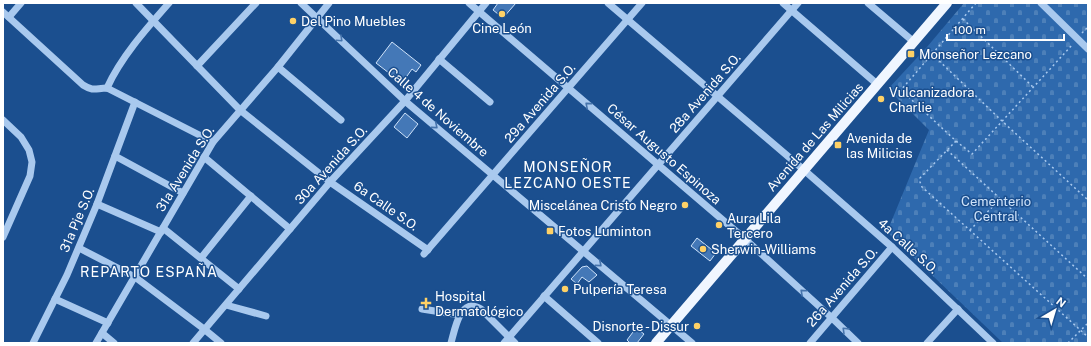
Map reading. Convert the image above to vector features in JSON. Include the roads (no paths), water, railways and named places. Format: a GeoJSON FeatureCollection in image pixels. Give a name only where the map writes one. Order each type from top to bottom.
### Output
{"type":"FeatureCollection","features":[{"type":"Feature","properties":{"kind":"main road","name":"Avenida de Las Milicias"},"geometry":{"type":"LineString","coordinates":[[656,343],[947,3]]}},
{"type":"Feature","properties":{"kind":"street"},"geometry":{"type":"LineString","coordinates":[[21,3],[6,15],[83,85],[89,89],[96,90],[107,88],[213,142]]}},
{"type":"Feature","properties":{"kind":"street","name":"6a Calle S.O."},"geometry":{"type":"LineString","coordinates":[[136,3],[240,110],[330,182],[426,252]]}},
{"type":"Feature","properties":{"kind":"street"},"geometry":{"type":"LineString","coordinates":[[107,88],[119,66],[169,3]]}},
{"type":"Feature","properties":{"kind":"street"},"geometry":{"type":"LineString","coordinates":[[197,66],[256,3]]}},
{"type":"Feature","properties":{"kind":"street","name":"Calle 4 de Noviembre"},"geometry":{"type":"LineString","coordinates":[[302,3],[405,101],[692,343]]}},
{"type":"Feature","properties":{"kind":"street","name":"31a Avenida S.O."},"geometry":{"type":"LineString","coordinates":[[96,343],[213,142],[278,67],[329,3]]}},
{"type":"Feature","properties":{"kind":"street","name":"César Augusto Espinoza"},"geometry":{"type":"LineString","coordinates":[[469,3],[745,239],[858,343]]}},
{"type":"Feature","properties":{"kind":"street","name":"30a Avenida S.O."},"geometry":{"type":"LineString","coordinates":[[193,343],[330,182],[405,101],[486,3]]}},
{"type":"Feature","properties":{"kind":"street","name":"4a Calle S.O."},"geometry":{"type":"LineString","coordinates":[[608,3],[892,247],[993,343]]}},
{"type":"Feature","properties":{"kind":"street","name":"29a Avenida S.O."},"geometry":{"type":"LineString","coordinates":[[426,252],[642,3]]}},
{"type":"Feature","properties":{"kind":"street"},"geometry":{"type":"LineString","coordinates":[[783,3],[877,84]]}},
{"type":"Feature","properties":{"kind":"street","name":"28a Avenida S.O."},"geometry":{"type":"LineString","coordinates":[[506,340],[798,3]]}},
{"type":"Feature","properties":{"kind":"street"},"geometry":{"type":"LineString","coordinates":[[868,3],[914,42]]}},
{"type":"Feature","properties":{"kind":"street"},"geometry":{"type":"LineString","coordinates":[[1041,3],[1088,49]]}},
{"type":"Feature","properties":{"kind":"street"},"geometry":{"type":"LineString","coordinates":[[439,59],[490,102]]}},
{"type":"Feature","properties":{"kind":"street"},"geometry":{"type":"LineString","coordinates":[[278,67],[341,120]]}},
{"type":"Feature","properties":{"kind":"street","name":"31a Pje S.O."},"geometry":{"type":"LineString","coordinates":[[33,343],[79,248],[135,102]]}},
{"type":"Feature","properties":{"kind":"street"},"geometry":{"type":"LineString","coordinates":[[3,120],[21,137],[29,150],[32,162],[30,176],[3,237]]}},
{"type":"Feature","properties":{"kind":"street"},"geometry":{"type":"LineString","coordinates":[[115,156],[183,193]]}},
{"type":"Feature","properties":{"kind":"street"},"geometry":{"type":"LineString","coordinates":[[204,157],[290,229]]}},
{"type":"Feature","properties":{"kind":"street"},"geometry":{"type":"LineString","coordinates":[[201,258],[251,196]]}},
{"type":"Feature","properties":{"kind":"street"},"geometry":{"type":"LineString","coordinates":[[97,204],[162,230],[201,258],[239,289]]}},
{"type":"Feature","properties":{"kind":"street","name":"26a Avenida S.O."},"geometry":{"type":"LineString","coordinates":[[810,343],[892,247]]}},
{"type":"Feature","properties":{"kind":"street"},"geometry":{"type":"LineString","coordinates":[[79,248],[134,277],[221,343]]}},
{"type":"Feature","properties":{"kind":"street"},"geometry":{"type":"LineString","coordinates":[[544,296],[598,343]]}},
{"type":"Feature","properties":{"kind":"street"},"geometry":{"type":"LineString","coordinates":[[55,299],[108,323]]}},
{"type":"Feature","properties":{"kind":"street"},"geometry":{"type":"LineString","coordinates":[[226,304],[266,316]]}},
{"type":"Feature","properties":{"kind":"street"},"geometry":{"type":"LineString","coordinates":[[451,343],[460,315],[467,307],[476,306],[501,329],[506,340],[515,343]]}},
{"type":"Feature","properties":{"kind":"street"},"geometry":{"type":"LineString","coordinates":[[422,309],[460,315]]}},
{"type":"Feature","properties":{"kind":"street"},"geometry":{"type":"LineString","coordinates":[[927,343],[958,309]]}},
{"type":"Feature","properties":{"kind":"street"},"geometry":{"type":"LineString","coordinates":[[102,333],[114,343]]}},
{"type":"Feature","properties":{"kind":"place","name":"Cine León"},"geometry":{"type":"Point","coordinates":[502,14]}},
{"type":"Feature","properties":{"kind":"place","name":"Del Pino Muebles"},"geometry":{"type":"Point","coordinates":[293,21]}},
{"type":"Feature","properties":{"kind":"place","name":"Monseñor Lezcano"},"geometry":{"type":"Point","coordinates":[911,54]}},
{"type":"Feature","properties":{"kind":"place","name":"Vulcanizadora Charlie"},"geometry":{"type":"Point","coordinates":[881,99]}},
{"type":"Feature","properties":{"kind":"place","name":"Avenida de las Milicias"},"geometry":{"type":"Point","coordinates":[838,145]}},
{"type":"Feature","properties":{"kind":"place","name":"Miscelánea Cristo Negro"},"geometry":{"type":"Point","coordinates":[685,205]}},
{"type":"Feature","properties":{"kind":"place","name":"Aura Lila Tercero"},"geometry":{"type":"Point","coordinates":[719,225]}},
{"type":"Feature","properties":{"kind":"place","name":"Fotos Luminton"},"geometry":{"type":"Point","coordinates":[550,231]}},
{"type":"Feature","properties":{"kind":"place","name":"Sherwin-Williams"},"geometry":{"type":"Point","coordinates":[703,249]}},
{"type":"Feature","properties":{"kind":"place","name":"Pulpería Teresa"},"geometry":{"type":"Point","coordinates":[565,289]}},
{"type":"Feature","properties":{"kind":"place","name":"Hospital Dermatológico"},"geometry":{"type":"Point","coordinates":[426,303]}},
{"type":"Feature","properties":{"kind":"place","name":"Disnorte - Dissur"},"geometry":{"type":"Point","coordinates":[697,326]}},
{"type":"Feature","properties":{"kind":"district","name":"MONSEÑOR LEZCANO OESTE"},"geometry":{"type":"Point","coordinates":[568,176]}},
{"type":"Feature","properties":{"kind":"district","name":"REPARTO ESPAÑA"},"geometry":{"type":"Point","coordinates":[149,272]}},
{"type":"Feature","properties":{"kind":"park label","name":"Cementerio Central"},"geometry":{"type":"Point","coordinates":[996,208]}}]}
